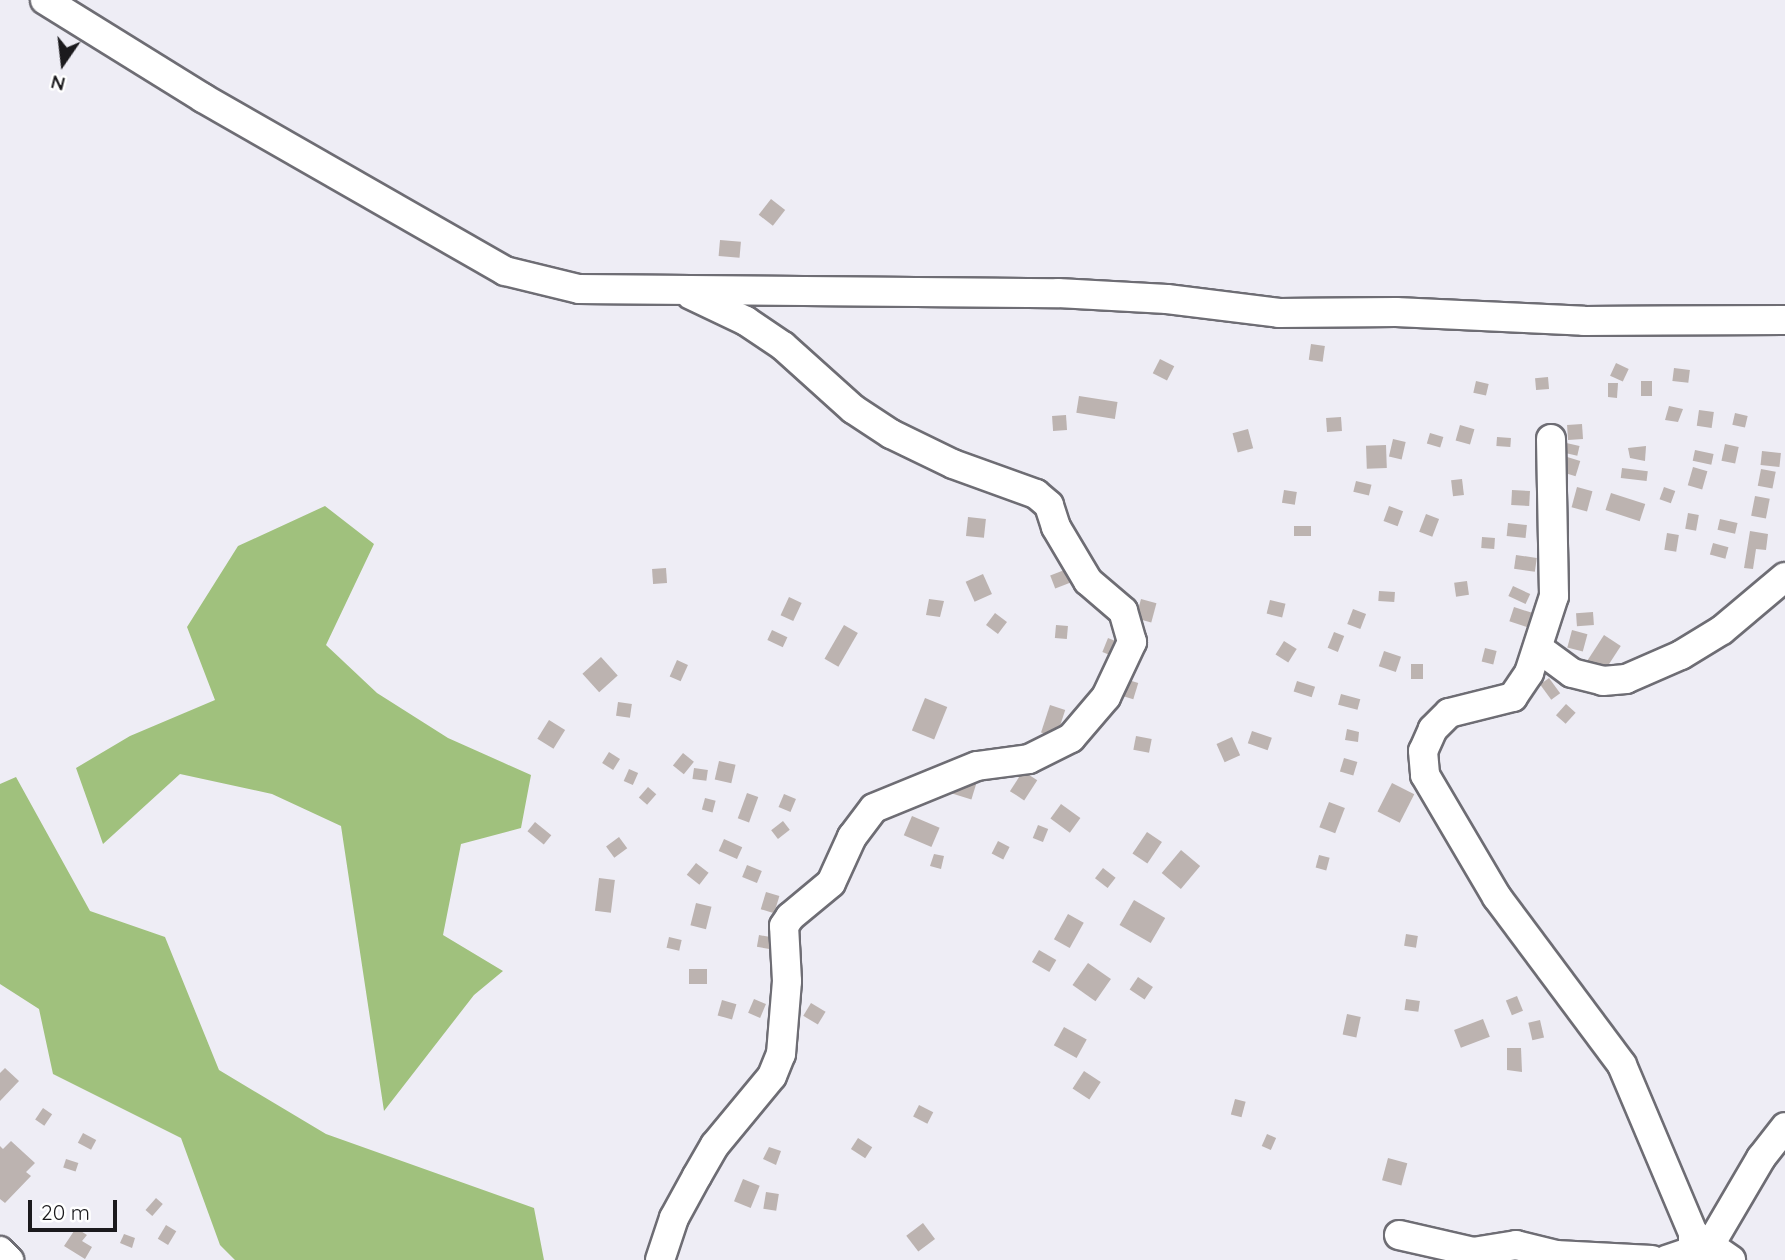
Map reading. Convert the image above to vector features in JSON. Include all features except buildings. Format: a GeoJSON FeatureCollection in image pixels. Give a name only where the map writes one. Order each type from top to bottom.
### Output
{"type":"FeatureCollection","features":[{"type":"Feature","properties":{"kind":"street"},"geometry":{"type":"LineString","coordinates":[[45,0],[203,98],[505,271],[579,289],[1058,293],[1167,299],[1279,313],[1396,312],[1584,321],[1785,320]]}},
{"type":"Feature","properties":{"kind":"street"},"geometry":{"type":"LineString","coordinates":[[660,1260],[674,1218],[696,1176],[715,1145],[772,1076],[781,1054],[787,981],[784,926],[790,916],[831,883],[852,837],[874,808],[977,766],[1030,759],[1071,738],[1106,697],[1132,642],[1123,611],[1088,581],[1056,527],[1049,505],[1036,494],[953,464],[891,434],[746,321],[704,299],[670,290]]}},
{"type":"Feature","properties":{"kind":"street"},"geometry":{"type":"LineString","coordinates":[[1551,439],[1554,596],[1538,648],[1513,697],[1449,713],[1433,729],[1423,751],[1425,775],[1497,897],[1622,1065],[1704,1250]]}},
{"type":"Feature","properties":{"kind":"street"},"geometry":{"type":"LineString","coordinates":[[1538,648],[1572,673],[1602,681],[1626,679],[1681,655],[1722,630],[1785,578]]}},
{"type":"Feature","properties":{"kind":"street"},"geometry":{"type":"LineString","coordinates":[[1666,1260],[1704,1250],[1761,1157],[1785,1127]]}},
{"type":"Feature","properties":{"kind":"street"},"geometry":{"type":"LineString","coordinates":[[1399,1235],[1473,1252],[1516,1245],[1556,1255],[1652,1260]]}},
{"type":"Feature","properties":{"kind":"street"},"geometry":{"type":"LineString","coordinates":[[0,1251],[9,1260]]}},
{"type":"Feature","properties":{"kind":"green space"},"geometry":{"type":"Polygon","coordinates":[[[325,506],[374,544],[326,645],[377,693],[448,738],[531,775],[521,828],[461,844],[443,935],[503,971],[474,995],[384,1111],[341,826],[272,794],[180,774],[103,844],[76,768],[130,736],[215,700],[187,627],[238,546],[325,506]]]}},
{"type":"Feature","properties":{"kind":"green space"},"geometry":{"type":"Polygon","coordinates":[[[16,777],[90,911],[165,937],[219,1070],[326,1134],[534,1208],[544,1260],[235,1260],[220,1245],[181,1138],[53,1074],[39,1009],[0,984],[0,784],[16,777]]]}}]}
